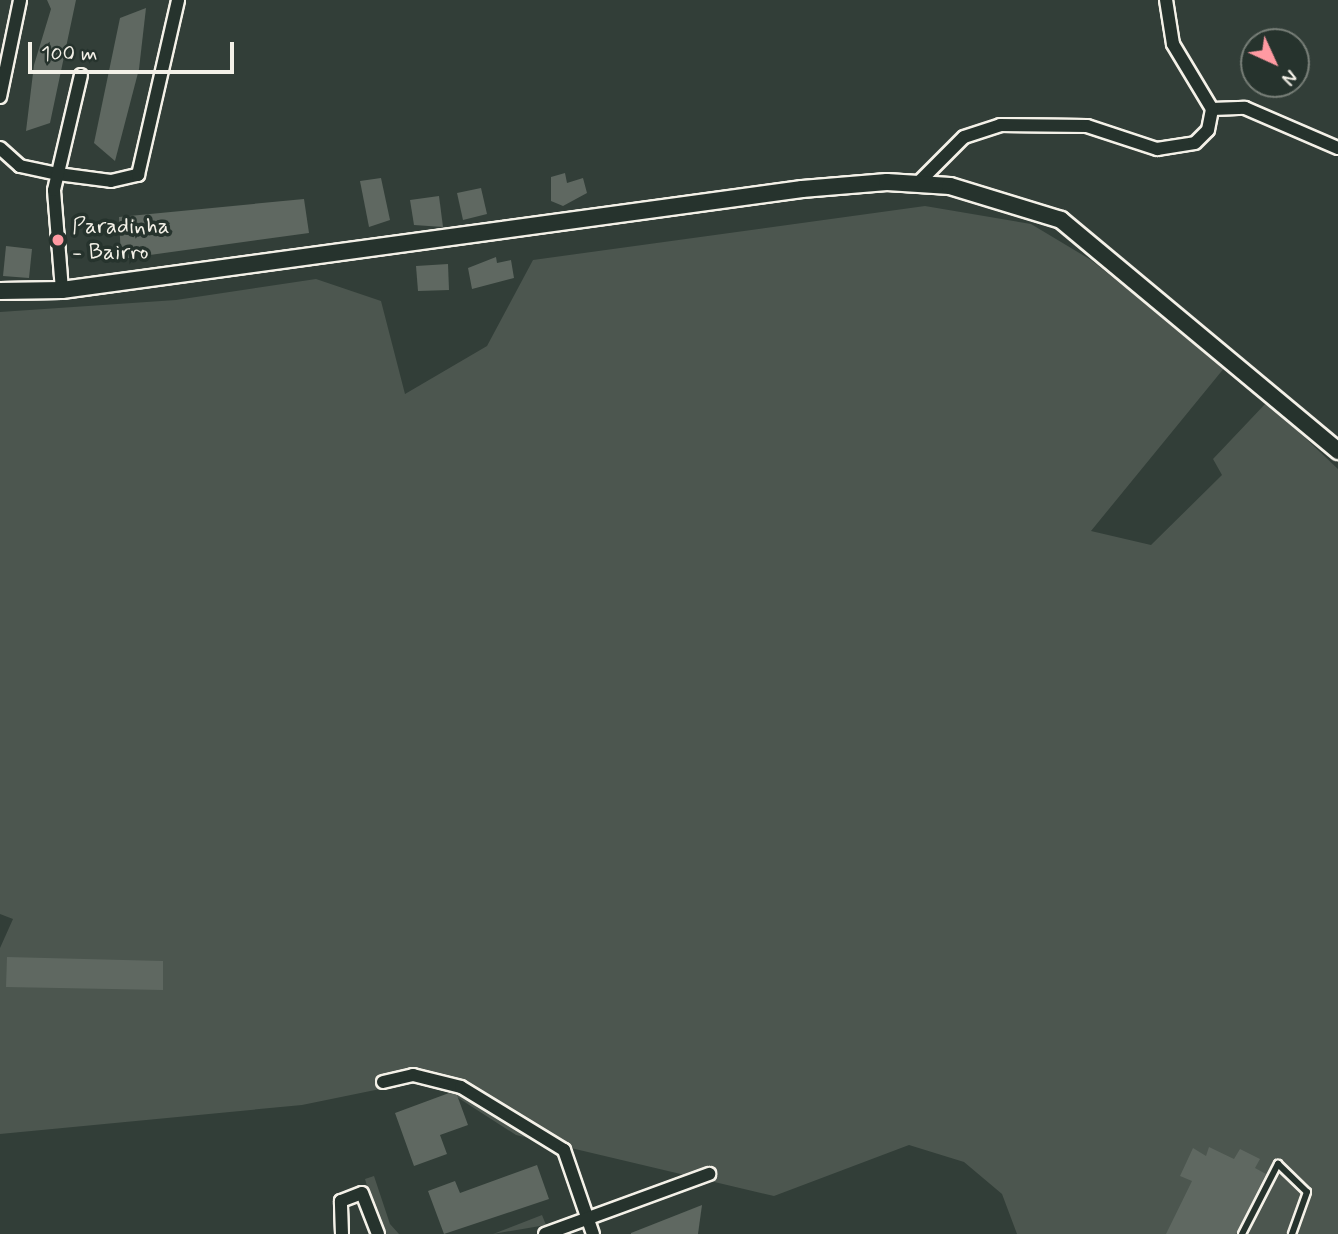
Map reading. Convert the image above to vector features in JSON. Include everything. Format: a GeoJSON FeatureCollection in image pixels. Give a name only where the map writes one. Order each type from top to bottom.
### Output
{"type":"FeatureCollection","features":[{"type":"Feature","properties":{"kind":"street"},"geometry":{"type":"LineString","coordinates":[[0,97],[20,0]]}},
{"type":"Feature","properties":{"kind":"street"},"geometry":{"type":"LineString","coordinates":[[0,148],[20,166],[58,174],[111,181],[138,175],[178,0]]}},
{"type":"Feature","properties":{"kind":"street"},"geometry":{"type":"LineString","coordinates":[[918,184],[964,137],[1000,125],[1087,126],[1157,149],[1195,143],[1208,130],[1212,109],[1173,44],[1166,0]]}},
{"type":"Feature","properties":{"kind":"street"},"geometry":{"type":"LineString","coordinates":[[62,290],[58,174],[81,75]]}},
{"type":"Feature","properties":{"kind":"street"},"geometry":{"type":"LineString","coordinates":[[1212,109],[1245,108],[1338,148]]}},
{"type":"Feature","properties":{"kind":"street"},"geometry":{"type":"LineString","coordinates":[[0,291],[62,290],[802,189],[918,184],[950,186],[1060,220],[1338,451]]}},
{"type":"Feature","properties":{"kind":"street"},"geometry":{"type":"LineString","coordinates":[[383,1082],[413,1075],[461,1087],[532,1136],[551,1141],[564,1150],[591,1215],[593,1234]]}},
{"type":"Feature","properties":{"kind":"street"},"geometry":{"type":"LineString","coordinates":[[545,1234],[709,1174]]}},
{"type":"Feature","properties":{"kind":"street"},"geometry":{"type":"LineString","coordinates":[[342,1234],[341,1201],[362,1193],[378,1234]]}},
{"type":"Feature","properties":{"kind":"lane"},"geometry":{"type":"LineString","coordinates":[[1242,1234],[1278,1164],[1307,1192],[1292,1234]]}},
{"type":"Feature","properties":{"kind":"shaded area"},"geometry":{"type":"Polygon","coordinates":[[[925,206],[1031,224],[1091,260],[1225,367],[1091,531],[1151,545],[1222,475],[1213,459],[1267,402],[1338,469],[1338,1234],[1017,1234],[1002,1194],[964,1162],[909,1145],[774,1196],[516,1135],[429,1079],[302,1105],[0,1134],[0,948],[13,919],[0,914],[0,312],[176,300],[316,279],[381,301],[405,394],[487,346],[533,260],[925,206]]]}},
{"type":"Feature","properties":{"kind":"shaded area"},"geometry":{"type":"Polygon","coordinates":[[[374,1176],[390,1224],[399,1234],[386,1234],[375,1213],[365,1179],[374,1176]]]}},
{"type":"Feature","properties":{"kind":"shaded area"},"geometry":{"type":"Polygon","coordinates":[[[542,1215],[546,1225],[493,1234],[542,1215]]]}},
{"type":"Feature","properties":{"kind":"building"},"geometry":{"type":"Polygon","coordinates":[[[47,0],[76,0],[50,123],[26,131],[34,65],[51,9],[47,0]]]}},
{"type":"Feature","properties":{"kind":"building"},"geometry":{"type":"Polygon","coordinates":[[[146,8],[139,69],[115,161],[94,143],[120,18],[146,8]]]}},
{"type":"Feature","properties":{"kind":"building"},"geometry":{"type":"Polygon","coordinates":[[[565,173],[567,183],[583,178],[587,193],[563,206],[551,201],[551,177],[565,173]]]}},
{"type":"Feature","properties":{"kind":"building"},"geometry":{"type":"Polygon","coordinates":[[[381,178],[390,220],[369,227],[360,181],[381,178]]]}},
{"type":"Feature","properties":{"kind":"building"},"geometry":{"type":"Polygon","coordinates":[[[481,188],[487,214],[463,220],[457,193],[481,188]]]}},
{"type":"Feature","properties":{"kind":"building"},"geometry":{"type":"Polygon","coordinates":[[[439,196],[443,227],[414,225],[410,200],[439,196]]]}},
{"type":"Feature","properties":{"kind":"building"},"geometry":{"type":"Polygon","coordinates":[[[304,199],[309,233],[121,259],[119,217],[304,199]]]}},
{"type":"Feature","properties":{"kind":"building"},"geometry":{"type":"Polygon","coordinates":[[[6,246],[32,249],[29,278],[3,276],[6,246]]]}},
{"type":"Feature","properties":{"kind":"building"},"geometry":{"type":"Polygon","coordinates":[[[496,257],[497,263],[511,260],[514,278],[472,289],[468,268],[496,257]]]}},
{"type":"Feature","properties":{"kind":"building"},"geometry":{"type":"Polygon","coordinates":[[[448,264],[449,290],[418,291],[416,266],[448,264]]]}},
{"type":"Feature","properties":{"kind":"building"},"geometry":{"type":"Polygon","coordinates":[[[7,957],[163,961],[163,990],[6,987],[7,957]]]}},
{"type":"Feature","properties":{"kind":"building"},"geometry":{"type":"Polygon","coordinates":[[[449,1093],[457,1095],[468,1125],[440,1135],[447,1154],[414,1166],[395,1113],[449,1093]]]}},
{"type":"Feature","properties":{"kind":"building"},"geometry":{"type":"Polygon","coordinates":[[[1209,1147],[1234,1159],[1240,1149],[1260,1159],[1255,1168],[1266,1174],[1236,1234],[1166,1234],[1192,1181],[1180,1176],[1193,1148],[1206,1156],[1209,1147]]]}},
{"type":"Feature","properties":{"kind":"building"},"geometry":{"type":"Polygon","coordinates":[[[537,1165],[549,1199],[444,1234],[428,1191],[455,1181],[460,1193],[537,1165]]]}},
{"type":"Feature","properties":{"kind":"building"},"geometry":{"type":"Polygon","coordinates":[[[702,1205],[698,1234],[631,1234],[631,1233],[702,1205]]]}},
{"type":"Feature","properties":{"kind":"place","name":"Paradinha - Bairro"},"geometry":{"type":"Point","coordinates":[58,240]}}]}
